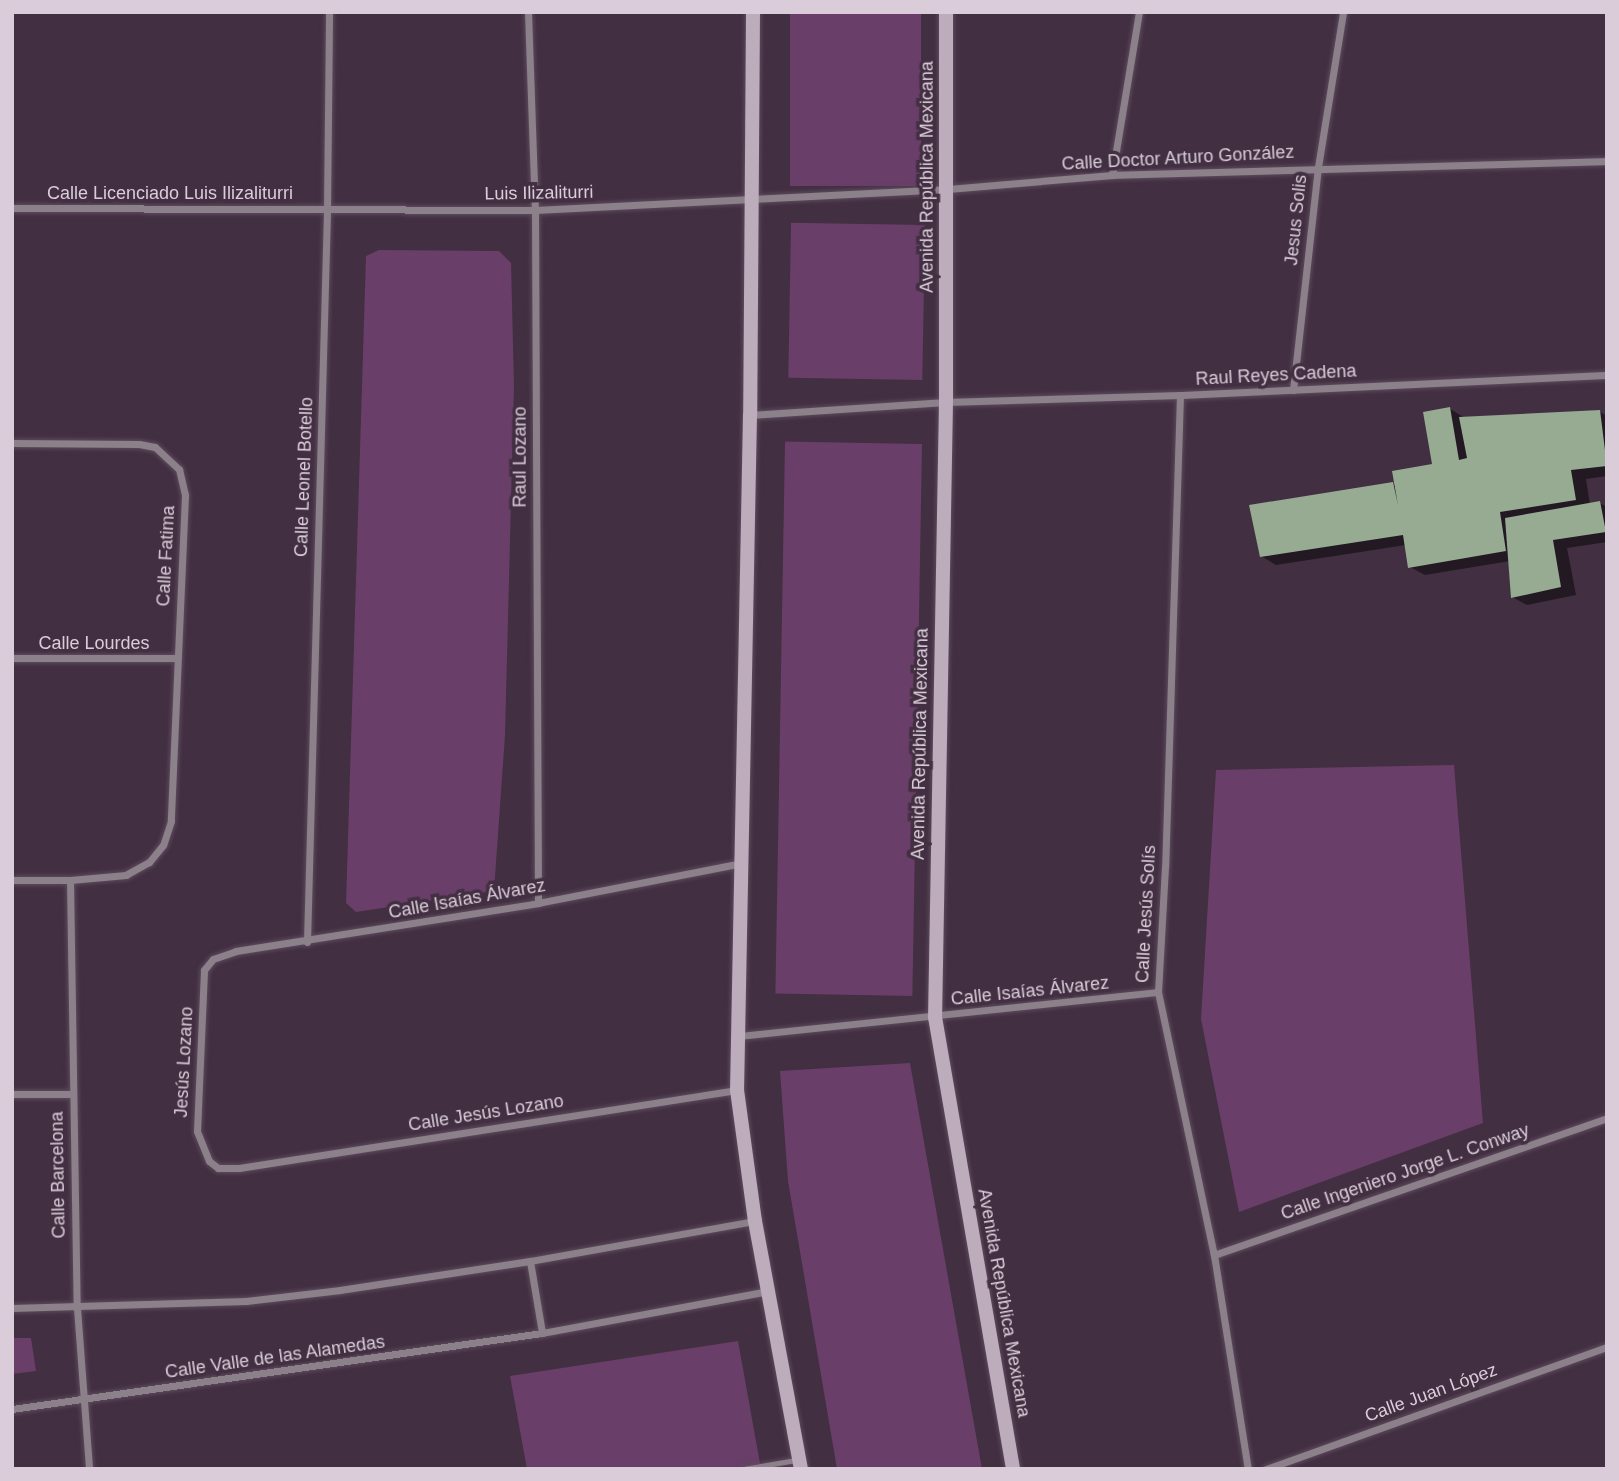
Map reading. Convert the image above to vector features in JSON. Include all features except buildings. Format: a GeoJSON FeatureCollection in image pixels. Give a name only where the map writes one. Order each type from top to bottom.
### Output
{"type":"FeatureCollection","features":[{"type":"Feature","properties":{"kind":"main road"},"geometry":{"type":"LineString","coordinates":[[753,12],[750,415],[737,1090],[755,1221],[800,1464]]}},
{"type":"Feature","properties":{"kind":"main road","name":"Avenida República Mexicana"},"geometry":{"type":"LineString","coordinates":[[946,12],[946,402],[935,1017],[1013,1469]]}},
{"type":"Feature","properties":{"kind":"street","name":"Calle Leonel Botello"},"geometry":{"type":"LineString","coordinates":[[307,942],[327,210],[328,12]]}},
{"type":"Feature","properties":{"kind":"street","name":"Raul Lozano"},"geometry":{"type":"LineString","coordinates":[[528,12],[535,210],[538,903]]}},
{"type":"Feature","properties":{"kind":"street"},"geometry":{"type":"LineString","coordinates":[[1112,175],[1139,12]]}},
{"type":"Feature","properties":{"kind":"street","name":"Jesus Solis"},"geometry":{"type":"LineString","coordinates":[[1293,390],[1318,167],[1343,12]]}},
{"type":"Feature","properties":{"kind":"street","name":"Calle Doctor Arturo González"},"geometry":{"type":"LineString","coordinates":[[752,201],[948,189],[1112,175],[1318,167],[1607,161]]}},
{"type":"Feature","properties":{"kind":"street","name":"Luis Ilizaliturri"},"geometry":{"type":"LineString","coordinates":[[327,210],[535,210],[752,201]]}},
{"type":"Feature","properties":{"kind":"street","name":"Calle Licenciado Luis Ilizaliturri"},"geometry":{"type":"LineString","coordinates":[[12,208],[327,210]]}},
{"type":"Feature","properties":{"kind":"street","name":"Raul Reyes Cadena"},"geometry":{"type":"LineString","coordinates":[[750,415],[946,402],[1180,395],[1607,375]]}},
{"type":"Feature","properties":{"kind":"street","name":"Calle Jesús Solís"},"geometry":{"type":"LineString","coordinates":[[1180,395],[1165,867],[1158,992],[1214,1255],[1248,1469]]}},
{"type":"Feature","properties":{"kind":"street","name":"Calle Fatima"},"geometry":{"type":"LineString","coordinates":[[12,443],[139,444],[155,447],[166,454],[179,469],[185,495],[171,821],[163,845],[149,862],[126,875],[70,880]]}},
{"type":"Feature","properties":{"kind":"street","name":"Calle Lourdes"},"geometry":{"type":"LineString","coordinates":[[12,658],[177,658]]}},
{"type":"Feature","properties":{"kind":"street","name":"Calle Isaías Álvarez"},"geometry":{"type":"LineString","coordinates":[[204,970],[213,959],[224,954],[538,903],[741,863]]}},
{"type":"Feature","properties":{"kind":"street"},"geometry":{"type":"LineString","coordinates":[[12,880],[70,880]]}},
{"type":"Feature","properties":{"kind":"street","name":"Calle Barcelona"},"geometry":{"type":"LineString","coordinates":[[70,880],[77,1308],[89,1469]]}},
{"type":"Feature","properties":{"kind":"street","name":"Jesús Lozano"},"geometry":{"type":"LineString","coordinates":[[204,970],[197,1131],[209,1161],[218,1168],[239,1168]]}},
{"type":"Feature","properties":{"kind":"street","name":"Calle Isaías Álvarez"},"geometry":{"type":"LineString","coordinates":[[738,1036],[1158,992]]}},
{"type":"Feature","properties":{"kind":"street","name":"Calle Jesús Lozano"},"geometry":{"type":"LineString","coordinates":[[239,1168],[737,1090]]}},
{"type":"Feature","properties":{"kind":"street"},"geometry":{"type":"LineString","coordinates":[[12,1094],[72,1094]]}},
{"type":"Feature","properties":{"kind":"street","name":"Calle Ingeniero Jorge L. Conway"},"geometry":{"type":"LineString","coordinates":[[1214,1255],[1607,1118]]}},
{"type":"Feature","properties":{"kind":"street"},"geometry":{"type":"LineString","coordinates":[[12,1308],[246,1301],[530,1261],[755,1221]]}},
{"type":"Feature","properties":{"kind":"street"},"geometry":{"type":"LineString","coordinates":[[530,1261],[542,1333]]}},
{"type":"Feature","properties":{"kind":"street","name":"Calle Valle de las Alamedas"},"geometry":{"type":"LineString","coordinates":[[12,1409],[83,1402],[542,1333],[769,1291]]}},
{"type":"Feature","properties":{"kind":"street","name":"Calle Juan López"},"geometry":{"type":"LineString","coordinates":[[1266,1469],[1607,1347]]}},
{"type":"Feature","properties":{"kind":"lane"},"geometry":{"type":"LineString","coordinates":[[743,1469],[800,1464]]}},
{"type":"Feature","properties":{"kind":"shaded area"},"geometry":{"type":"Polygon","coordinates":[[[790,12],[921,12],[921,186],[790,186],[790,12]]]}},
{"type":"Feature","properties":{"kind":"shaded area"},"geometry":{"type":"Polygon","coordinates":[[[791,223],[925,225],[922,380],[788,378],[791,223]]]}},
{"type":"Feature","properties":{"kind":"shaded area"},"geometry":{"type":"Polygon","coordinates":[[[379,250],[499,251],[511,263],[514,386],[505,735],[494,891],[356,912],[346,903],[366,256],[379,250]]]}},
{"type":"Feature","properties":{"kind":"shaded area"},"geometry":{"type":"Polygon","coordinates":[[[785,442],[922,444],[912,996],[775,994],[785,442]]]}},
{"type":"Feature","properties":{"kind":"shaded area"},"geometry":{"type":"Polygon","coordinates":[[[1454,765],[1483,1123],[1239,1212],[1201,1019],[1216,770],[1454,765]]]}},
{"type":"Feature","properties":{"kind":"shaded area"},"geometry":{"type":"Polygon","coordinates":[[[910,1063],[982,1469],[837,1469],[788,1181],[780,1071],[910,1063]]]}},
{"type":"Feature","properties":{"kind":"shaded area"},"geometry":{"type":"Polygon","coordinates":[[[12,1338],[31,1338],[36,1371],[12,1374],[12,1338]]]}},
{"type":"Feature","properties":{"kind":"shaded area"},"geometry":{"type":"Polygon","coordinates":[[[738,1341],[761,1469],[527,1469],[510,1376],[738,1341]]]}}]}
